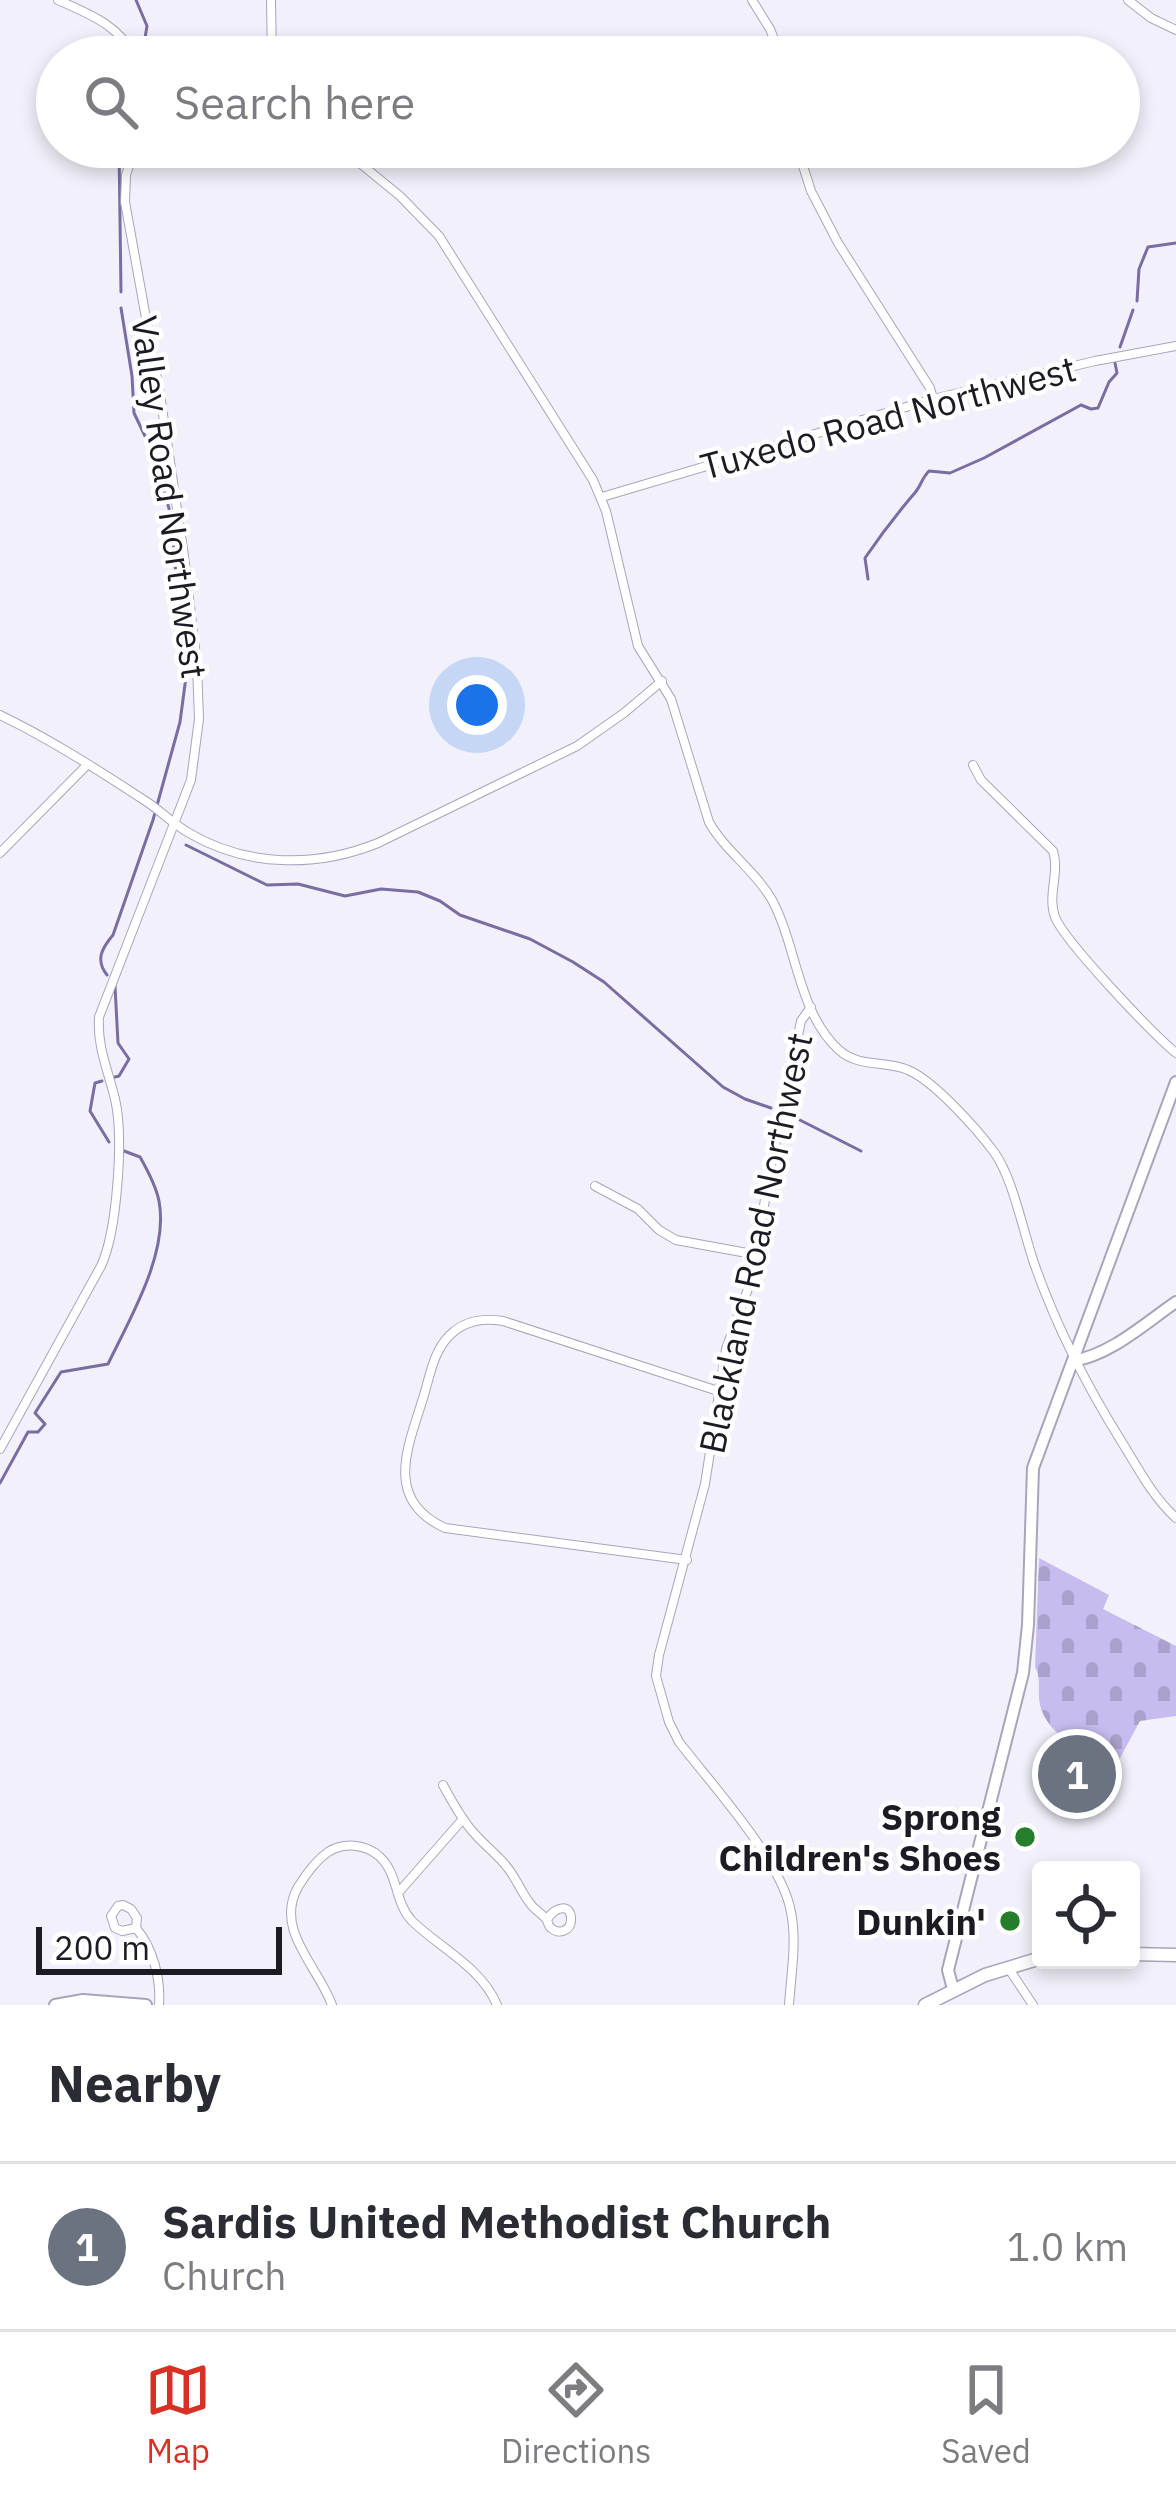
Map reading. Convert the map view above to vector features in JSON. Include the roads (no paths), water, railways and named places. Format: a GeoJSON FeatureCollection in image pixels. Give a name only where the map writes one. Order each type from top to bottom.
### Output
{"type":"FeatureCollection","features":[{"type":"Feature","properties":{"kind":"main road"},"geometry":{"type":"LineString","coordinates":[[1140,1954],[1176,1955]]}},
{"type":"Feature","properties":{"kind":"main road"},"geometry":{"type":"LineString","coordinates":[[925,2005],[953,1989],[1032,1960]]}},
{"type":"Feature","properties":{"kind":"street"},"geometry":{"type":"LineString","coordinates":[[58,0],[120,36]]}},
{"type":"Feature","properties":{"kind":"street"},"geometry":{"type":"LineString","coordinates":[[272,0],[272,36]]}},
{"type":"Feature","properties":{"kind":"street"},"geometry":{"type":"LineString","coordinates":[[752,0],[773,36]]}},
{"type":"Feature","properties":{"kind":"street"},"geometry":{"type":"LineString","coordinates":[[1128,0],[1176,29]]}},
{"type":"Feature","properties":{"kind":"street","name":"Valley Road Northwest"},"geometry":{"type":"LineString","coordinates":[[0,1449],[110,1242],[119,1130],[99,1047],[99,1014],[176,824],[198,746],[197,665],[161,401],[125,202],[128,168]]}},
{"type":"Feature","properties":{"kind":"street","name":"Blackland Road Northwest"},"geometry":{"type":"LineString","coordinates":[[366,168],[439,236],[602,497],[638,646],[671,699],[709,822],[772,900],[811,1007],[801,1021],[769,1174],[758,1255],[726,1349],[705,1484],[656,1676],[679,1742],[771,1863],[787,1894],[793,1929],[789,2005]]}},
{"type":"Feature","properties":{"kind":"street"},"geometry":{"type":"LineString","coordinates":[[803,168],[828,225],[933,399]]}},
{"type":"Feature","properties":{"kind":"street","name":"Tuxedo Road Northwest"},"geometry":{"type":"LineString","coordinates":[[602,497],[933,399],[1176,346]]}},
{"type":"Feature","properties":{"kind":"street"},"geometry":{"type":"LineString","coordinates":[[0,715],[216,847],[256,858],[315,860],[356,852],[577,746],[662,681]]}},
{"type":"Feature","properties":{"kind":"street"},"geometry":{"type":"LineString","coordinates":[[0,853],[87,765]]}},
{"type":"Feature","properties":{"kind":"street"},"geometry":{"type":"LineString","coordinates":[[973,765],[981,780],[1053,851],[1052,904],[1063,930],[1176,1053]]}},
{"type":"Feature","properties":{"kind":"street"},"geometry":{"type":"LineString","coordinates":[[811,1007],[841,1052],[858,1061],[898,1066],[920,1076],[993,1150],[1006,1174],[1040,1281],[1073,1360],[1148,1486],[1176,1518]]}},
{"type":"Feature","properties":{"kind":"street"},"geometry":{"type":"LineString","coordinates":[[953,1989],[948,1970],[1023,1673],[1033,1468],[1176,1082]]}},
{"type":"Feature","properties":{"kind":"street"},"geometry":{"type":"LineString","coordinates":[[596,1186],[638,1209],[676,1240],[758,1255]]}},
{"type":"Feature","properties":{"kind":"street"},"geometry":{"type":"LineString","coordinates":[[1073,1360],[1090,1358],[1176,1302]]}},
{"type":"Feature","properties":{"kind":"street"},"geometry":{"type":"LineString","coordinates":[[687,1560],[446,1528],[426,1517],[412,1500],[405,1482],[405,1460],[439,1348],[454,1330],[476,1320],[503,1321],[718,1391]]}},
{"type":"Feature","properties":{"kind":"street"},"geometry":{"type":"LineString","coordinates":[[443,1785],[464,1819],[547,1920]]}},
{"type":"Feature","properties":{"kind":"street"},"geometry":{"type":"LineString","coordinates":[[398,1893],[464,1819]]}},
{"type":"Feature","properties":{"kind":"street"},"geometry":{"type":"LineString","coordinates":[[332,2005],[289,1917],[303,1879],[340,1845],[366,1848],[378,1855],[388,1866],[398,1901],[409,1918],[481,1978],[497,2005]]}},
{"type":"Feature","properties":{"kind":"street"},"geometry":{"type":"LineString","coordinates":[[136,1928],[159,1981],[159,2005]]}},
{"type":"Feature","properties":{"kind":"street"},"geometry":{"type":"LineString","coordinates":[[1008,1967],[1033,2005]]}},
{"type":"Feature","properties":{"kind":"street"},"geometry":{"type":"LineString","coordinates":[[55,2005],[83,2000],[146,2005]]}},
{"type":"Feature","properties":{"kind":"waterway"},"geometry":{"type":"LineString","coordinates":[[136,0],[147,26],[145,36]]}},
{"type":"Feature","properties":{"kind":"waterway"},"geometry":{"type":"LineString","coordinates":[[119,168],[121,292]]}},
{"type":"Feature","properties":{"kind":"waterway"},"geometry":{"type":"LineString","coordinates":[[1137,301],[1139,269],[1148,247],[1176,243]]}},
{"type":"Feature","properties":{"kind":"waterway"},"geometry":{"type":"LineString","coordinates":[[107,975],[101,954],[113,935],[153,820],[180,722],[188,662],[181,636],[171,516],[155,457],[134,413],[121,308]]}},
{"type":"Feature","properties":{"kind":"waterway"},"geometry":{"type":"LineString","coordinates":[[1120,347],[1133,310]]}},
{"type":"Feature","properties":{"kind":"waterway"},"geometry":{"type":"LineString","coordinates":[[868,579],[865,558],[929,471],[950,473],[1081,405],[1098,408],[1117,373],[1115,363]]}},
{"type":"Feature","properties":{"kind":"waterway"},"geometry":{"type":"LineString","coordinates":[[186,845],[267,885],[298,884],[345,896],[381,889],[418,892],[460,915],[530,939],[604,982],[723,1087],[771,1108]]}},
{"type":"Feature","properties":{"kind":"waterway"},"geometry":{"type":"LineString","coordinates":[[115,986],[118,1043],[129,1059],[115,1077]]}},
{"type":"Feature","properties":{"kind":"waterway"},"geometry":{"type":"LineString","coordinates":[[102,1081],[95,1083],[90,1111],[109,1142]]}},
{"type":"Feature","properties":{"kind":"waterway"},"geometry":{"type":"LineString","coordinates":[[788,1114],[861,1151]]}},
{"type":"Feature","properties":{"kind":"waterway"},"geometry":{"type":"LineString","coordinates":[[0,1483],[28,1432],[38,1432],[45,1424],[35,1413],[61,1372],[108,1364],[146,1285],[158,1242],[159,1201],[140,1157],[124,1151]]}},
{"type":"Feature","properties":{"kind":"place","name":"Sardis United Methodist Church"},"geometry":{"type":"Point","coordinates":[1077,1774]}},
{"type":"Feature","properties":{"kind":"place","name":"Sprong Children's Shoes"},"geometry":{"type":"Point","coordinates":[1025,1837]}},
{"type":"Feature","properties":{"kind":"place","name":"Dunkin'"},"geometry":{"type":"Point","coordinates":[1010,1921]}}]}
